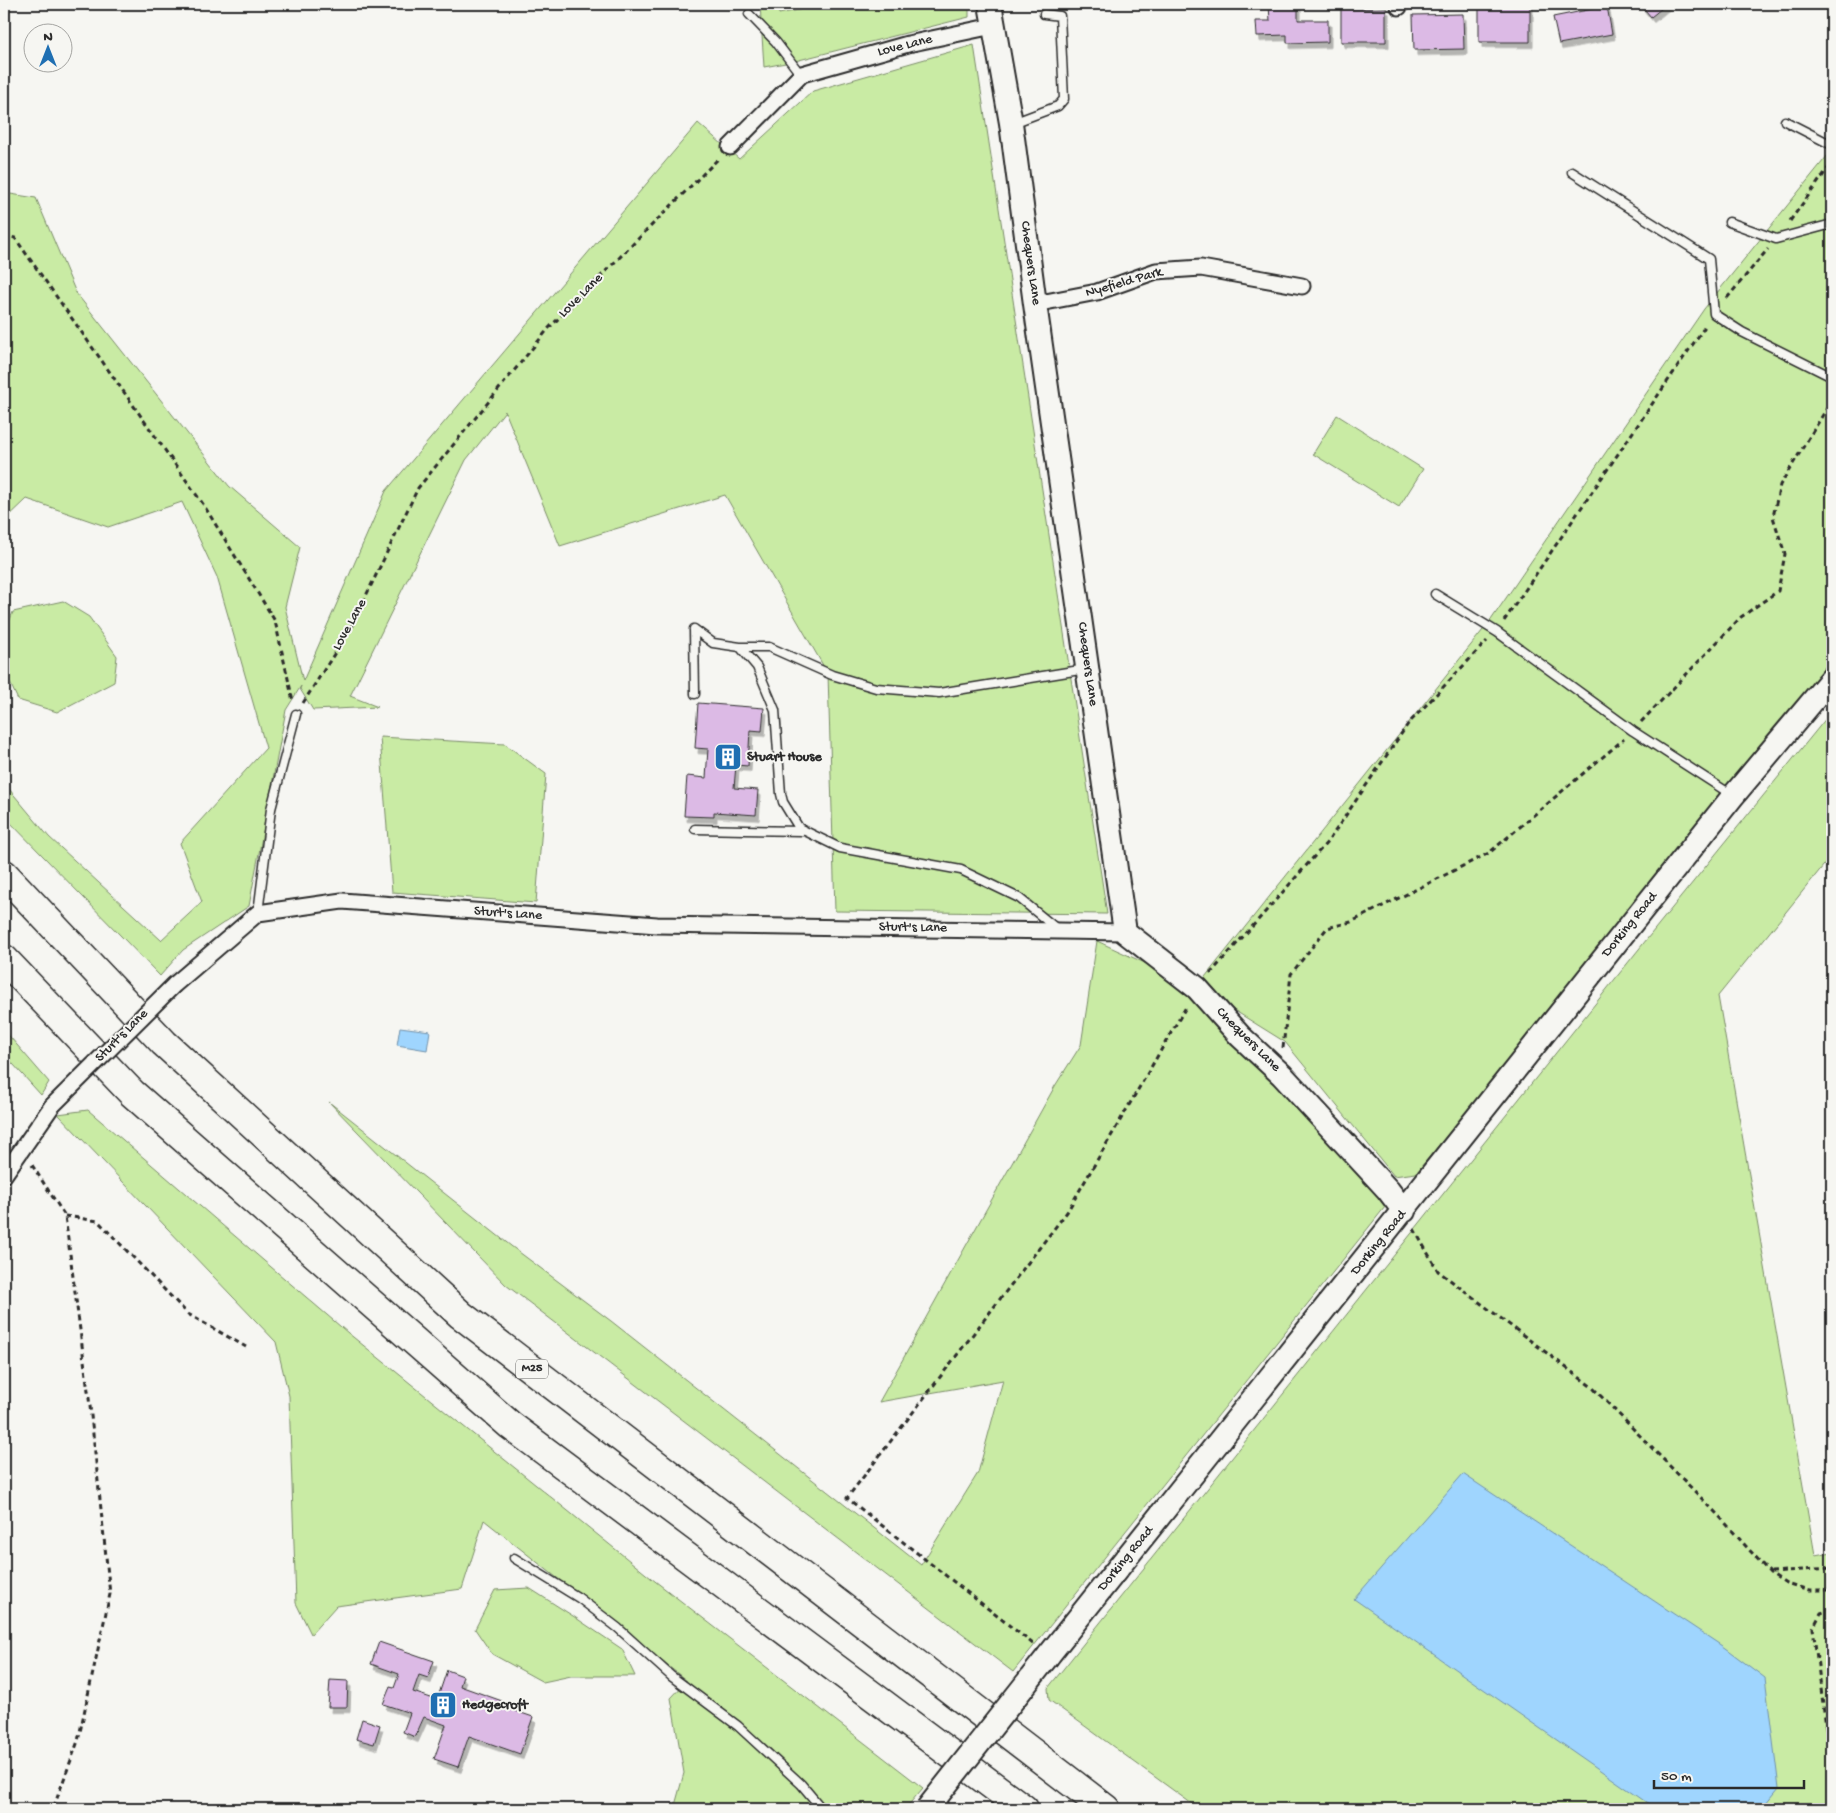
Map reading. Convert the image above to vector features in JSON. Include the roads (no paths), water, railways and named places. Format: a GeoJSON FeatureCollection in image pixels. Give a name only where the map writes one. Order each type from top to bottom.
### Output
{"type":"FeatureCollection","features":[{"type":"Feature","properties":{"kind":"highway","name":"M25"},"geometry":{"type":"LineString","coordinates":[[4,874],[164,1043],[461,1315],[1106,1809]]}},
{"type":"Feature","properties":{"kind":"highway"},"geometry":{"type":"LineString","coordinates":[[4,959],[132,1094],[510,1425],[1024,1809]]}},
{"type":"Feature","properties":{"kind":"main road","name":"Chequers Lane"},"geometry":{"type":"LineString","coordinates":[[990,4],[1011,123],[1125,932],[1197,988],[1240,1036],[1282,1075],[1388,1190],[1404,1211]]}},
{"type":"Feature","properties":{"kind":"main road","name":"Dorking Road"},"geometry":{"type":"LineString","coordinates":[[927,1809],[1733,796],[1832,678]]}},
{"type":"Feature","properties":{"kind":"street","name":"Love Lane"},"geometry":{"type":"LineString","coordinates":[[730,147],[801,75],[908,44],[993,26]]}},
{"type":"Feature","properties":{"kind":"street","name":"Nyefield Park"},"geometry":{"type":"LineString","coordinates":[[1035,304],[1097,292],[1156,271],[1165,270],[1202,268],[1302,286]]}},
{"type":"Feature","properties":{"kind":"street","name":"Sturt's Lane"},"geometry":{"type":"LineString","coordinates":[[4,1175],[52,1106],[174,985],[258,913],[342,901],[657,925],[1125,932]]}},
{"type":"Feature","properties":{"kind":"lane"},"geometry":{"type":"LineString","coordinates":[[749,14],[776,42],[801,75]]}},
{"type":"Feature","properties":{"kind":"lane"},"geometry":{"type":"LineString","coordinates":[[1011,123],[1058,106],[1064,99],[1060,16],[1044,14]]}},
{"type":"Feature","properties":{"kind":"lane"},"geometry":{"type":"LineString","coordinates":[[1785,121],[1832,145]]}},
{"type":"Feature","properties":{"kind":"lane"},"geometry":{"type":"LineString","coordinates":[[1572,172],[1709,259],[1714,314],[1742,332],[1832,377]]}},
{"type":"Feature","properties":{"kind":"lane"},"geometry":{"type":"LineString","coordinates":[[1729,222],[1776,239],[1832,224]]}},
{"type":"Feature","properties":{"kind":"lane"},"geometry":{"type":"LineString","coordinates":[[1435,594],[1496,632],[1633,731],[1733,796]]}},
{"type":"Feature","properties":{"kind":"lane"},"geometry":{"type":"LineString","coordinates":[[695,694],[694,629],[712,643],[740,647],[768,647],[832,675],[876,688],[938,693],[1088,669]]}},
{"type":"Feature","properties":{"kind":"lane"},"geometry":{"type":"LineString","coordinates":[[740,647],[757,667],[775,710],[781,794],[783,802],[799,828],[840,848],[961,870],[1019,898],[1058,930]]}},
{"type":"Feature","properties":{"kind":"lane"},"geometry":{"type":"LineString","coordinates":[[258,913],[271,809],[296,714]]}},
{"type":"Feature","properties":{"kind":"lane"},"geometry":{"type":"LineString","coordinates":[[695,829],[804,831]]}},
{"type":"Feature","properties":{"kind":"lane"},"geometry":{"type":"LineString","coordinates":[[514,1558],[579,1598],[618,1628],[671,1676],[738,1726],[801,1784],[822,1809]]}},
{"type":"Feature","properties":{"kind":"water"},"geometry":{"type":"Polygon","coordinates":[[[400,1027],[430,1031],[427,1050],[397,1045],[400,1027]]]}},
{"type":"Feature","properties":{"kind":"water"},"geometry":{"type":"Polygon","coordinates":[[[1463,1474],[1725,1648],[1765,1678],[1779,1788],[1762,1809],[1656,1809],[1354,1599],[1463,1474]]]}},
{"type":"Feature","properties":{"kind":"place","name":"Stuart House"},"geometry":{"type":"Point","coordinates":[728,757]}},
{"type":"Feature","properties":{"kind":"place","name":"Hedgecroft"},"geometry":{"type":"Point","coordinates":[443,1705]}}]}
